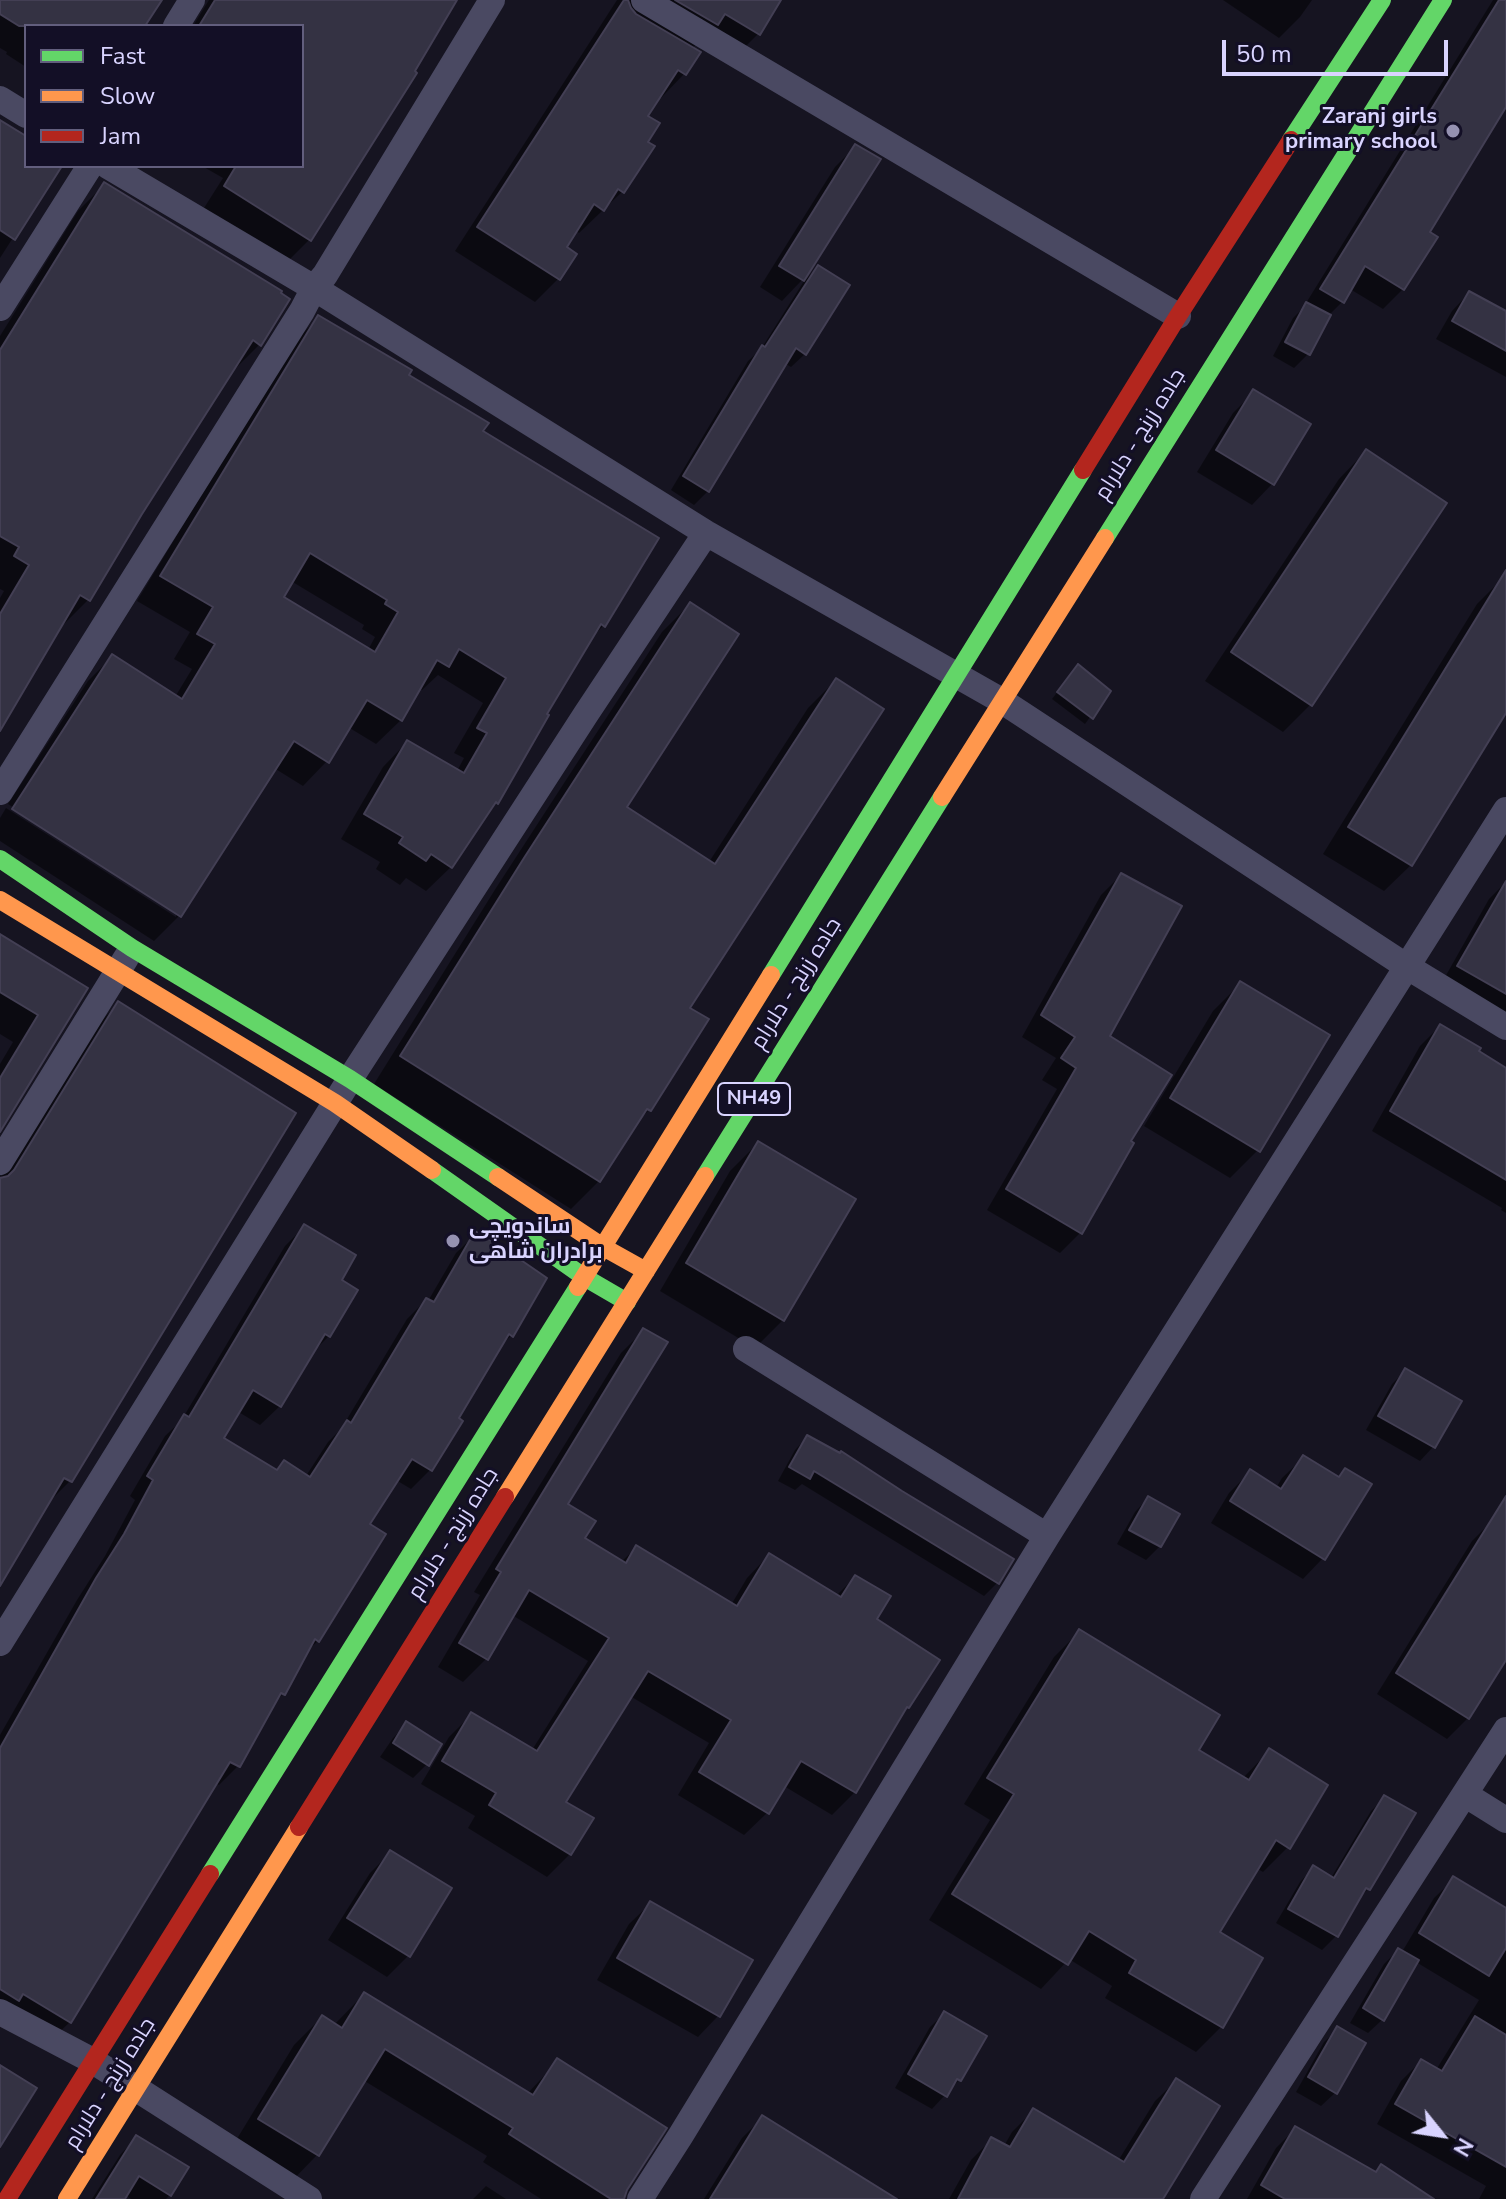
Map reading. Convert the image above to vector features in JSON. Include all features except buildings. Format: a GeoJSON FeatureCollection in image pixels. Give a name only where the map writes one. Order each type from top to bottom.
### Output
{"type":"FeatureCollection","features":[{"type":"Feature","properties":{"kind":"main road","name":"جاده زرنج - دلارام"},"geometry":{"type":"LineString","coordinates":[[7,2199],[603,1247],[1178,316],[1382,0]]}},
{"type":"Feature","properties":{"kind":"main road","name":"جاده زرنج - دلارام"},"geometry":{"type":"LineString","coordinates":[[67,2199],[1443,0]]}},
{"type":"Feature","properties":{"kind":"main road"},"geometry":{"type":"LineString","coordinates":[[0,859],[132,948],[350,1079],[603,1247],[646,1271]]}},
{"type":"Feature","properties":{"kind":"main road"},"geometry":{"type":"LineString","coordinates":[[0,900],[335,1103],[584,1277],[627,1302]]}},
{"type":"Feature","properties":{"kind":"street"},"geometry":{"type":"LineString","coordinates":[[177,24],[192,0]]}},
{"type":"Feature","properties":{"kind":"street"},"geometry":{"type":"LineString","coordinates":[[0,792],[325,275],[492,0]]}},
{"type":"Feature","properties":{"kind":"street"},"geometry":{"type":"LineString","coordinates":[[644,0],[1178,316]]}},
{"type":"Feature","properties":{"kind":"street"},"geometry":{"type":"LineString","coordinates":[[0,99],[24,114]]}},
{"type":"Feature","properties":{"kind":"street"},"geometry":{"type":"LineString","coordinates":[[0,308],[89,168]]}},
{"type":"Feature","properties":{"kind":"street"},"geometry":{"type":"LineString","coordinates":[[111,168],[314,288],[706,533],[1002,701],[1406,966],[1506,1027]]}},
{"type":"Feature","properties":{"kind":"street"},"geometry":{"type":"LineString","coordinates":[[0,1643],[350,1079],[706,533]]}},
{"type":"Feature","properties":{"kind":"street"},"geometry":{"type":"LineString","coordinates":[[640,2199],[1047,1536],[1506,810]]}},
{"type":"Feature","properties":{"kind":"street"},"geometry":{"type":"LineString","coordinates":[[0,1162],[132,948]]}},
{"type":"Feature","properties":{"kind":"street"},"geometry":{"type":"LineString","coordinates":[[746,1349],[1047,1536]]}},
{"type":"Feature","properties":{"kind":"street"},"geometry":{"type":"LineString","coordinates":[[1203,2199],[1506,1730]]}},
{"type":"Feature","properties":{"kind":"street"},"geometry":{"type":"LineString","coordinates":[[1466,1795],[1506,1820]]}},
{"type":"Feature","properties":{"kind":"street"},"geometry":{"type":"LineString","coordinates":[[0,2012],[93,2061],[309,2199]]}},
{"type":"Feature","properties":{"kind":"traffic: fast"},"geometry":{"type":"LineString","coordinates":[[1291,140],[1382,0]]}},
{"type":"Feature","properties":{"kind":"traffic: fast"},"geometry":{"type":"LineString","coordinates":[[1105,538],[1443,0]]}},
{"type":"Feature","properties":{"kind":"traffic: fast"},"geometry":{"type":"LineString","coordinates":[[771,975],[1083,470]]}},
{"type":"Feature","properties":{"kind":"traffic: fast"},"geometry":{"type":"LineString","coordinates":[[705,1176],[942,797]]}},
{"type":"Feature","properties":{"kind":"traffic: fast"},"geometry":{"type":"LineString","coordinates":[[0,859],[132,948],[350,1079],[498,1177]]}},
{"type":"Feature","properties":{"kind":"traffic: fast"},"geometry":{"type":"LineString","coordinates":[[432,1170],[584,1277],[627,1302]]}},
{"type":"Feature","properties":{"kind":"traffic: fast"},"geometry":{"type":"LineString","coordinates":[[210,1874],[578,1287]]}},
{"type":"Feature","properties":{"kind":"traffic: slow"},"geometry":{"type":"LineString","coordinates":[[942,797],[1105,538]]}},
{"type":"Feature","properties":{"kind":"traffic: slow"},"geometry":{"type":"LineString","coordinates":[[0,900],[335,1103],[432,1170]]}},
{"type":"Feature","properties":{"kind":"traffic: slow"},"geometry":{"type":"LineString","coordinates":[[578,1287],[771,975]]}},
{"type":"Feature","properties":{"kind":"traffic: slow"},"geometry":{"type":"LineString","coordinates":[[505,1497],[705,1176]]}},
{"type":"Feature","properties":{"kind":"traffic: slow"},"geometry":{"type":"LineString","coordinates":[[498,1177],[603,1247],[646,1271]]}},
{"type":"Feature","properties":{"kind":"traffic: slow"},"geometry":{"type":"LineString","coordinates":[[67,2199],[299,1827]]}},
{"type":"Feature","properties":{"kind":"traffic: jam"},"geometry":{"type":"LineString","coordinates":[[1083,470],[1291,140]]}},
{"type":"Feature","properties":{"kind":"traffic: jam"},"geometry":{"type":"LineString","coordinates":[[299,1827],[505,1497]]}},
{"type":"Feature","properties":{"kind":"traffic: jam"},"geometry":{"type":"LineString","coordinates":[[7,2199],[210,1874]]}},
{"type":"Feature","properties":{"kind":"place","name":"Zaranj girls primary school"},"geometry":{"type":"Point","coordinates":[1453,131]}},
{"type":"Feature","properties":{"kind":"place","name":"ساندویچی برادران شاهی"},"geometry":{"type":"Point","coordinates":[453,1241]}}]}
